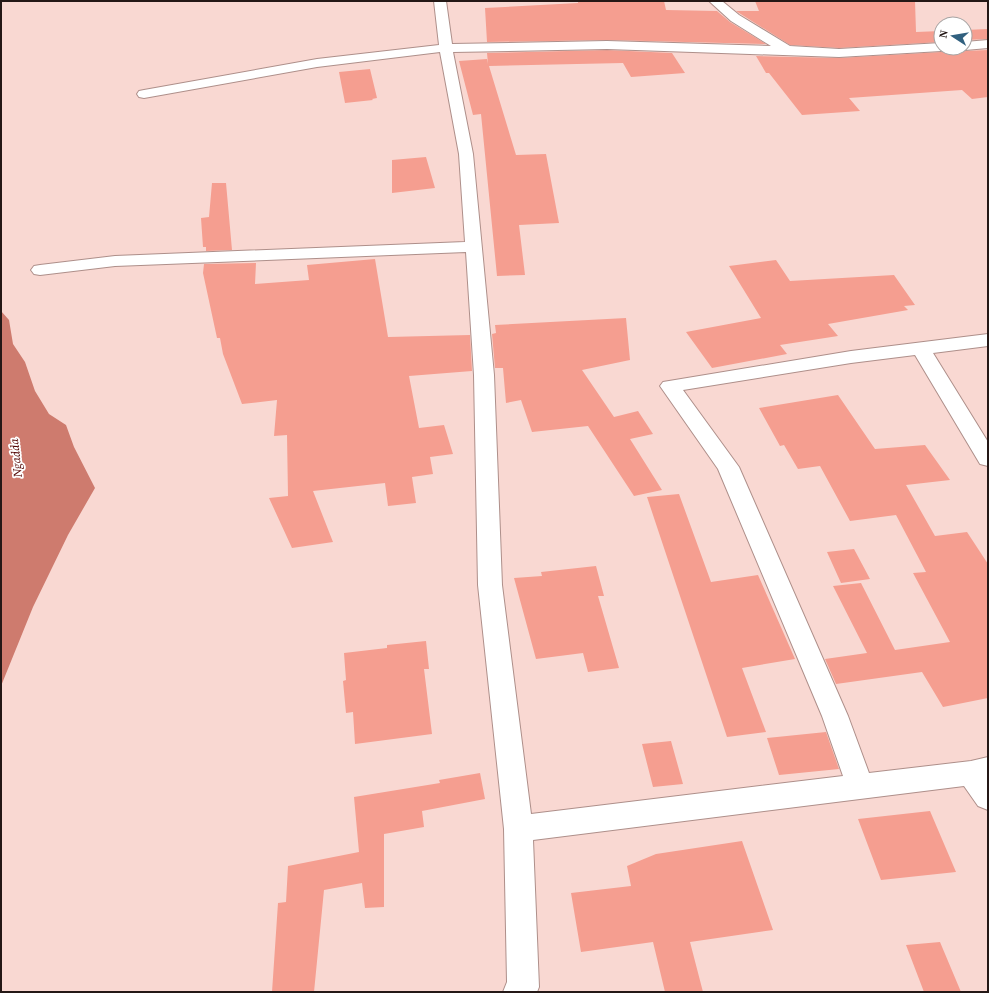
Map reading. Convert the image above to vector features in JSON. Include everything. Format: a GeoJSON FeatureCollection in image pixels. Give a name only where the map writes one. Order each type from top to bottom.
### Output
{"type":"FeatureCollection","features":[{"type":"Feature","properties":{"kind":"street"},"geometry":{"type":"LineString","coordinates":[[440,1],[446,48],[466,154],[474,247],[484,375],[490,585],[518,829],[524,987],[519,992]]}},
{"type":"Feature","properties":{"kind":"street"},"geometry":{"type":"LineString","coordinates":[[715,1],[735,18],[786,50]]}},
{"type":"Feature","properties":{"kind":"street"},"geometry":{"type":"LineString","coordinates":[[973,45],[988,44]]}},
{"type":"Feature","properties":{"kind":"street"},"geometry":{"type":"LineString","coordinates":[[144,94],[317,64],[446,48],[607,45],[839,53],[933,47]]}},
{"type":"Feature","properties":{"kind":"street"},"geometry":{"type":"LineString","coordinates":[[40,270],[115,261],[474,247]]}},
{"type":"Feature","properties":{"kind":"street"},"geometry":{"type":"LineString","coordinates":[[860,786],[835,716],[728,467],[670,386],[851,357],[988,340]]}},
{"type":"Feature","properties":{"kind":"street"},"geometry":{"type":"LineString","coordinates":[[921,349],[988,459]]}},
{"type":"Feature","properties":{"kind":"street"},"geometry":{"type":"LineString","coordinates":[[518,829],[980,771],[988,797]]}},
{"type":"Feature","properties":{"kind":"water","name":"Ngadda"},"geometry":{"type":"Polygon","coordinates":[[[1,311],[9,320],[13,344],[25,362],[35,391],[49,414],[66,425],[74,447],[95,488],[68,535],[33,607],[1,686],[1,311]]]}},
{"type":"Feature","properties":{"kind":"building"},"geometry":{"type":"Polygon","coordinates":[[[578,1],[664,1],[666,10],[717,11],[730,22],[766,44],[607,40],[487,42],[485,8],[578,3],[578,1]]]}},
{"type":"Feature","properties":{"kind":"building"},"geometry":{"type":"Polygon","coordinates":[[[755,1],[915,1],[916,32],[933,31],[933,42],[839,48],[790,45],[736,11],[759,11],[755,1]]]}},
{"type":"Feature","properties":{"kind":"building"},"geometry":{"type":"Polygon","coordinates":[[[988,29],[988,39],[973,40],[973,30],[988,29]]]}},
{"type":"Feature","properties":{"kind":"building"},"geometry":{"type":"Polygon","coordinates":[[[607,50],[672,53],[685,73],[631,77],[623,63],[489,66],[516,155],[546,154],[559,223],[519,225],[525,275],[497,276],[481,114],[473,115],[459,61],[487,59],[488,64],[487,53],[607,50]]]}},
{"type":"Feature","properties":{"kind":"building"},"geometry":{"type":"Polygon","coordinates":[[[988,50],[988,97],[972,99],[962,90],[849,98],[860,111],[802,115],[769,73],[766,73],[756,56],[839,58],[933,52],[933,56],[973,56],[973,51],[988,50]]]}},
{"type":"Feature","properties":{"kind":"building"},"geometry":{"type":"Polygon","coordinates":[[[370,69],[377,98],[372,99],[373,100],[345,103],[339,72],[370,69]]]}},
{"type":"Feature","properties":{"kind":"building"},"geometry":{"type":"Polygon","coordinates":[[[426,157],[435,188],[392,193],[392,160],[426,157]]]}},
{"type":"Feature","properties":{"kind":"building"},"geometry":{"type":"Polygon","coordinates":[[[212,183],[226,183],[232,250],[206,251],[206,247],[203,247],[201,218],[209,217],[212,183]]]}},
{"type":"Feature","properties":{"kind":"building"},"geometry":{"type":"Polygon","coordinates":[[[375,259],[388,337],[470,335],[472,371],[409,376],[419,428],[444,425],[453,454],[430,457],[433,474],[412,477],[416,503],[388,506],[385,483],[313,491],[333,542],[292,548],[269,498],[288,496],[287,435],[274,436],[277,400],[242,404],[223,354],[220,338],[217,338],[203,273],[204,264],[256,263],[255,284],[309,280],[307,265],[375,259]]]}},
{"type":"Feature","properties":{"kind":"building"},"geometry":{"type":"Polygon","coordinates":[[[776,260],[790,281],[894,275],[915,305],[904,306],[908,310],[828,324],[838,336],[780,345],[787,354],[712,368],[686,332],[761,318],[729,266],[776,260]]]}},
{"type":"Feature","properties":{"kind":"building"},"geometry":{"type":"Polygon","coordinates":[[[626,318],[630,360],[582,370],[614,417],[638,411],[653,434],[630,439],[662,490],[634,496],[588,426],[532,432],[521,400],[506,403],[503,368],[495,368],[492,334],[496,333],[495,325],[626,318]]]}},
{"type":"Feature","properties":{"kind":"building"},"geometry":{"type":"Polygon","coordinates":[[[838,395],[875,449],[925,445],[950,480],[906,485],[935,536],[967,532],[988,564],[988,698],[943,707],[922,672],[836,684],[825,659],[867,653],[833,586],[861,583],[895,650],[950,642],[913,573],[926,572],[896,515],[850,521],[820,466],[798,469],[784,445],[780,446],[759,408],[838,395]]]}},
{"type":"Feature","properties":{"kind":"building"},"geometry":{"type":"Polygon","coordinates":[[[679,494],[711,582],[758,575],[795,659],[742,668],[766,732],[727,737],[647,497],[679,494]]]}},
{"type":"Feature","properties":{"kind":"building"},"geometry":{"type":"Polygon","coordinates":[[[854,549],[870,579],[841,583],[827,552],[854,549]]]}},
{"type":"Feature","properties":{"kind":"building"},"geometry":{"type":"Polygon","coordinates":[[[596,566],[604,596],[598,596],[619,668],[588,672],[583,653],[536,659],[514,578],[542,576],[541,572],[596,566]]]}},
{"type":"Feature","properties":{"kind":"building"},"geometry":{"type":"Polygon","coordinates":[[[426,641],[429,669],[424,669],[432,734],[355,744],[353,712],[346,713],[343,681],[346,680],[344,653],[387,648],[387,645],[426,641]]]}},
{"type":"Feature","properties":{"kind":"building"},"geometry":{"type":"Polygon","coordinates":[[[826,732],[839,769],[779,775],[767,738],[826,732]]]}},
{"type":"Feature","properties":{"kind":"building"},"geometry":{"type":"Polygon","coordinates":[[[671,741],[683,784],[653,787],[642,744],[671,741]]]}},
{"type":"Feature","properties":{"kind":"building"},"geometry":{"type":"Polygon","coordinates":[[[480,773],[485,799],[422,811],[424,827],[384,834],[384,907],[365,908],[362,883],[324,890],[314,992],[272,992],[278,903],[286,902],[288,866],[359,852],[354,797],[440,783],[439,780],[480,773]]]}},
{"type":"Feature","properties":{"kind":"building"},"geometry":{"type":"Polygon","coordinates":[[[930,811],[956,872],[881,880],[858,819],[930,811]]]}},
{"type":"Feature","properties":{"kind":"building"},"geometry":{"type":"Polygon","coordinates":[[[742,841],[773,930],[690,942],[703,992],[665,992],[653,942],[581,952],[571,893],[631,886],[627,866],[656,854],[742,841]]]}},
{"type":"Feature","properties":{"kind":"building"},"geometry":{"type":"Polygon","coordinates":[[[940,942],[961,992],[924,992],[906,945],[940,942]]]}}]}
